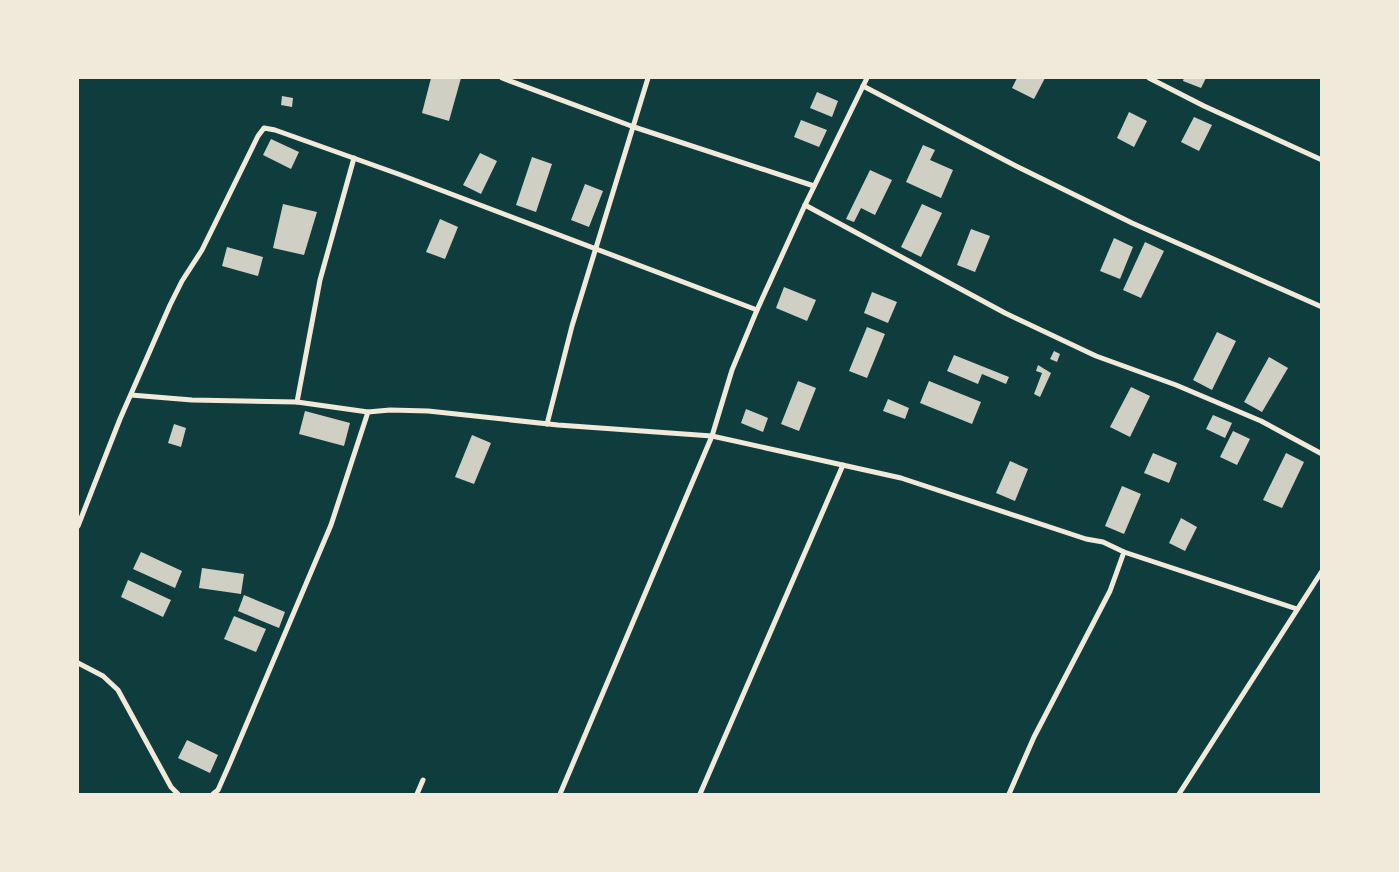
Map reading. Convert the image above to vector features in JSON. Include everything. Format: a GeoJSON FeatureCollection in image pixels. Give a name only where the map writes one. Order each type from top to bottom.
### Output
{"type":"FeatureCollection","features":[{"type":"Feature","properties":{"kind":"street"},"geometry":{"type":"LineString","coordinates":[[502,78],[634,127],[814,186]]}},
{"type":"Feature","properties":{"kind":"street"},"geometry":{"type":"LineString","coordinates":[[547,424],[572,326],[648,78]]}},
{"type":"Feature","properties":{"kind":"street"},"geometry":{"type":"LineString","coordinates":[[560,794],[712,436],[732,370],[757,310],[814,186],[868,78]]}},
{"type":"Feature","properties":{"kind":"street"},"geometry":{"type":"LineString","coordinates":[[1150,78],[1204,106],[1322,160]]}},
{"type":"Feature","properties":{"kind":"street"},"geometry":{"type":"LineString","coordinates":[[863,86],[1018,167],[1123,219],[1322,307]]}},
{"type":"Feature","properties":{"kind":"street"},"geometry":{"type":"LineString","coordinates":[[78,526],[131,395],[178,289],[202,250],[258,136],[264,128],[275,130],[354,158],[757,310]]}},
{"type":"Feature","properties":{"kind":"street"},"geometry":{"type":"LineString","coordinates":[[297,402],[320,280],[354,158]]}},
{"type":"Feature","properties":{"kind":"street"},"geometry":{"type":"LineString","coordinates":[[805,205],[1005,314],[1096,356],[1176,385],[1261,421],[1322,454]]}},
{"type":"Feature","properties":{"kind":"street"},"geometry":{"type":"LineString","coordinates":[[131,395],[192,400],[297,402],[368,412],[390,410],[428,411],[547,424],[712,436],[901,478],[1103,542],[1124,552],[1297,609]]}},
{"type":"Feature","properties":{"kind":"street"},"geometry":{"type":"LineString","coordinates":[[213,794],[218,790],[230,763],[330,525],[368,412]]}},
{"type":"Feature","properties":{"kind":"street"},"geometry":{"type":"LineString","coordinates":[[700,794],[843,464]]}},
{"type":"Feature","properties":{"kind":"street"},"geometry":{"type":"LineString","coordinates":[[1009,794],[1034,738],[1110,591],[1124,552]]}},
{"type":"Feature","properties":{"kind":"street"},"geometry":{"type":"LineString","coordinates":[[1178,794],[1322,571]]}},
{"type":"Feature","properties":{"kind":"street"},"geometry":{"type":"LineString","coordinates":[[78,663],[103,676],[118,690],[171,787],[178,794]]}},
{"type":"Feature","properties":{"kind":"street"},"geometry":{"type":"LineString","coordinates":[[417,794],[423,780]]}},
{"type":"Feature","properties":{"kind":"building"},"geometry":{"type":"Polygon","coordinates":[[[431,78],[461,78],[449,121],[422,113],[431,78]]]}},
{"type":"Feature","properties":{"kind":"building"},"geometry":{"type":"Polygon","coordinates":[[[1017,78],[1045,78],[1034,99],[1012,88],[1017,78]]]}},
{"type":"Feature","properties":{"kind":"building"},"geometry":{"type":"Polygon","coordinates":[[[1184,78],[1206,78],[1201,88],[1183,81],[1184,78]]]}},
{"type":"Feature","properties":{"kind":"building"},"geometry":{"type":"Polygon","coordinates":[[[817,92],[838,101],[832,117],[810,108],[817,92]]]}},
{"type":"Feature","properties":{"kind":"building"},"geometry":{"type":"Polygon","coordinates":[[[282,96],[293,98],[292,107],[281,105],[282,96]]]}},
{"type":"Feature","properties":{"kind":"building"},"geometry":{"type":"Polygon","coordinates":[[[1129,112],[1147,121],[1134,147],[1117,138],[1129,112]]]}},
{"type":"Feature","properties":{"kind":"building"},"geometry":{"type":"Polygon","coordinates":[[[1194,117],[1212,125],[1199,151],[1181,142],[1194,117]]]}},
{"type":"Feature","properties":{"kind":"building"},"geometry":{"type":"Polygon","coordinates":[[[801,120],[827,130],[819,147],[794,137],[801,120]]]}},
{"type":"Feature","properties":{"kind":"building"},"geometry":{"type":"Polygon","coordinates":[[[271,139],[299,152],[291,169],[263,155],[271,139]]]}},
{"type":"Feature","properties":{"kind":"building"},"geometry":{"type":"Polygon","coordinates":[[[923,145],[935,150],[930,160],[953,170],[941,198],[906,182],[923,145]]]}},
{"type":"Feature","properties":{"kind":"building"},"geometry":{"type":"Polygon","coordinates":[[[480,153],[497,161],[481,194],[463,185],[480,153]]]}},
{"type":"Feature","properties":{"kind":"building"},"geometry":{"type":"Polygon","coordinates":[[[532,157],[552,164],[536,212],[516,205],[532,157]]]}},
{"type":"Feature","properties":{"kind":"building"},"geometry":{"type":"Polygon","coordinates":[[[870,170],[892,180],[875,215],[861,208],[854,222],[846,219],[870,170]]]}},
{"type":"Feature","properties":{"kind":"building"},"geometry":{"type":"Polygon","coordinates":[[[585,184],[603,191],[589,227],[571,220],[585,184]]]}},
{"type":"Feature","properties":{"kind":"building"},"geometry":{"type":"Polygon","coordinates":[[[283,204],[317,212],[304,255],[273,248],[283,204]]]}},
{"type":"Feature","properties":{"kind":"building"},"geometry":{"type":"Polygon","coordinates":[[[922,204],[942,213],[921,257],[901,247],[922,204]]]}},
{"type":"Feature","properties":{"kind":"building"},"geometry":{"type":"Polygon","coordinates":[[[440,219],[458,227],[445,259],[426,252],[440,219]]]}},
{"type":"Feature","properties":{"kind":"building"},"geometry":{"type":"Polygon","coordinates":[[[971,229],[990,236],[975,272],[957,265],[971,229]]]}},
{"type":"Feature","properties":{"kind":"building"},"geometry":{"type":"Polygon","coordinates":[[[1114,238],[1133,247],[1120,279],[1100,271],[1114,238]]]}},
{"type":"Feature","properties":{"kind":"building"},"geometry":{"type":"Polygon","coordinates":[[[1145,242],[1164,251],[1141,298],[1123,290],[1145,242]]]}},
{"type":"Feature","properties":{"kind":"building"},"geometry":{"type":"Polygon","coordinates":[[[227,247],[263,257],[258,276],[222,266],[227,247]]]}},
{"type":"Feature","properties":{"kind":"building"},"geometry":{"type":"Polygon","coordinates":[[[784,287],[816,300],[807,321],[776,308],[784,287]]]}},
{"type":"Feature","properties":{"kind":"building"},"geometry":{"type":"Polygon","coordinates":[[[872,292],[897,302],[888,323],[864,313],[872,292]]]}},
{"type":"Feature","properties":{"kind":"building"},"geometry":{"type":"Polygon","coordinates":[[[867,327],[885,334],[867,378],[849,371],[867,327]]]}},
{"type":"Feature","properties":{"kind":"building"},"geometry":{"type":"Polygon","coordinates":[[[1217,332],[1236,341],[1212,390],[1193,380],[1217,332]]]}},
{"type":"Feature","properties":{"kind":"building"},"geometry":{"type":"Polygon","coordinates":[[[1054,351],[1060,354],[1057,362],[1050,359],[1054,351]]]}},
{"type":"Feature","properties":{"kind":"building"},"geometry":{"type":"Polygon","coordinates":[[[954,355],[1009,377],[1006,384],[982,374],[978,384],[947,371],[954,355]]]}},
{"type":"Feature","properties":{"kind":"building"},"geometry":{"type":"Polygon","coordinates":[[[1269,357],[1288,368],[1262,412],[1244,402],[1269,357]]]}},
{"type":"Feature","properties":{"kind":"building"},"geometry":{"type":"Polygon","coordinates":[[[1038,365],[1051,373],[1040,397],[1034,394],[1042,373],[1036,371],[1038,365]]]}},
{"type":"Feature","properties":{"kind":"building"},"geometry":{"type":"Polygon","coordinates":[[[798,381],[816,388],[799,431],[781,424],[798,381]]]}},
{"type":"Feature","properties":{"kind":"building"},"geometry":{"type":"Polygon","coordinates":[[[929,381],[981,402],[972,424],[920,403],[929,381]]]}},
{"type":"Feature","properties":{"kind":"building"},"geometry":{"type":"Polygon","coordinates":[[[1131,387],[1150,396],[1130,437],[1110,427],[1131,387]]]}},
{"type":"Feature","properties":{"kind":"building"},"geometry":{"type":"Polygon","coordinates":[[[888,399],[909,408],[905,419],[883,411],[888,399]]]}},
{"type":"Feature","properties":{"kind":"building"},"geometry":{"type":"Polygon","coordinates":[[[746,409],[768,418],[763,432],[741,423],[746,409]]]}},
{"type":"Feature","properties":{"kind":"building"},"geometry":{"type":"Polygon","coordinates":[[[305,411],[350,423],[344,446],[299,434],[305,411]]]}},
{"type":"Feature","properties":{"kind":"building"},"geometry":{"type":"Polygon","coordinates":[[[1213,415],[1232,423],[1225,438],[1206,429],[1213,415]]]}},
{"type":"Feature","properties":{"kind":"building"},"geometry":{"type":"Polygon","coordinates":[[[174,424],[186,428],[181,447],[168,443],[174,424]]]}},
{"type":"Feature","properties":{"kind":"building"},"geometry":{"type":"Polygon","coordinates":[[[1233,431],[1250,439],[1237,465],[1220,457],[1233,431]]]}},
{"type":"Feature","properties":{"kind":"building"},"geometry":{"type":"Polygon","coordinates":[[[472,435],[491,443],[474,484],[455,477],[472,435]]]}},
{"type":"Feature","properties":{"kind":"building"},"geometry":{"type":"Polygon","coordinates":[[[1153,453],[1177,463],[1169,483],[1144,473],[1153,453]]]}},
{"type":"Feature","properties":{"kind":"building"},"geometry":{"type":"Polygon","coordinates":[[[1286,453],[1304,462],[1282,508],[1263,500],[1286,453]]]}},
{"type":"Feature","properties":{"kind":"building"},"geometry":{"type":"Polygon","coordinates":[[[1010,461],[1028,469],[1015,501],[996,493],[1010,461]]]}},
{"type":"Feature","properties":{"kind":"building"},"geometry":{"type":"Polygon","coordinates":[[[1122,486],[1141,494],[1124,534],[1105,526],[1122,486]]]}},
{"type":"Feature","properties":{"kind":"building"},"geometry":{"type":"Polygon","coordinates":[[[1181,518],[1197,527],[1185,551],[1169,543],[1181,518]]]}},
{"type":"Feature","properties":{"kind":"building"},"geometry":{"type":"Polygon","coordinates":[[[141,552],[182,571],[175,588],[133,569],[141,552]]]}},
{"type":"Feature","properties":{"kind":"building"},"geometry":{"type":"Polygon","coordinates":[[[202,568],[244,574],[241,594],[199,588],[202,568]]]}},
{"type":"Feature","properties":{"kind":"building"},"geometry":{"type":"Polygon","coordinates":[[[128,580],[171,600],[163,617],[121,597],[128,580]]]}},
{"type":"Feature","properties":{"kind":"building"},"geometry":{"type":"Polygon","coordinates":[[[244,595],[285,612],[279,628],[238,611],[244,595]]]}},
{"type":"Feature","properties":{"kind":"building"},"geometry":{"type":"Polygon","coordinates":[[[234,616],[266,629],[256,652],[224,639],[234,616]]]}},
{"type":"Feature","properties":{"kind":"building"},"geometry":{"type":"Polygon","coordinates":[[[187,740],[218,755],[210,773],[178,758],[187,740]]]}}]}
